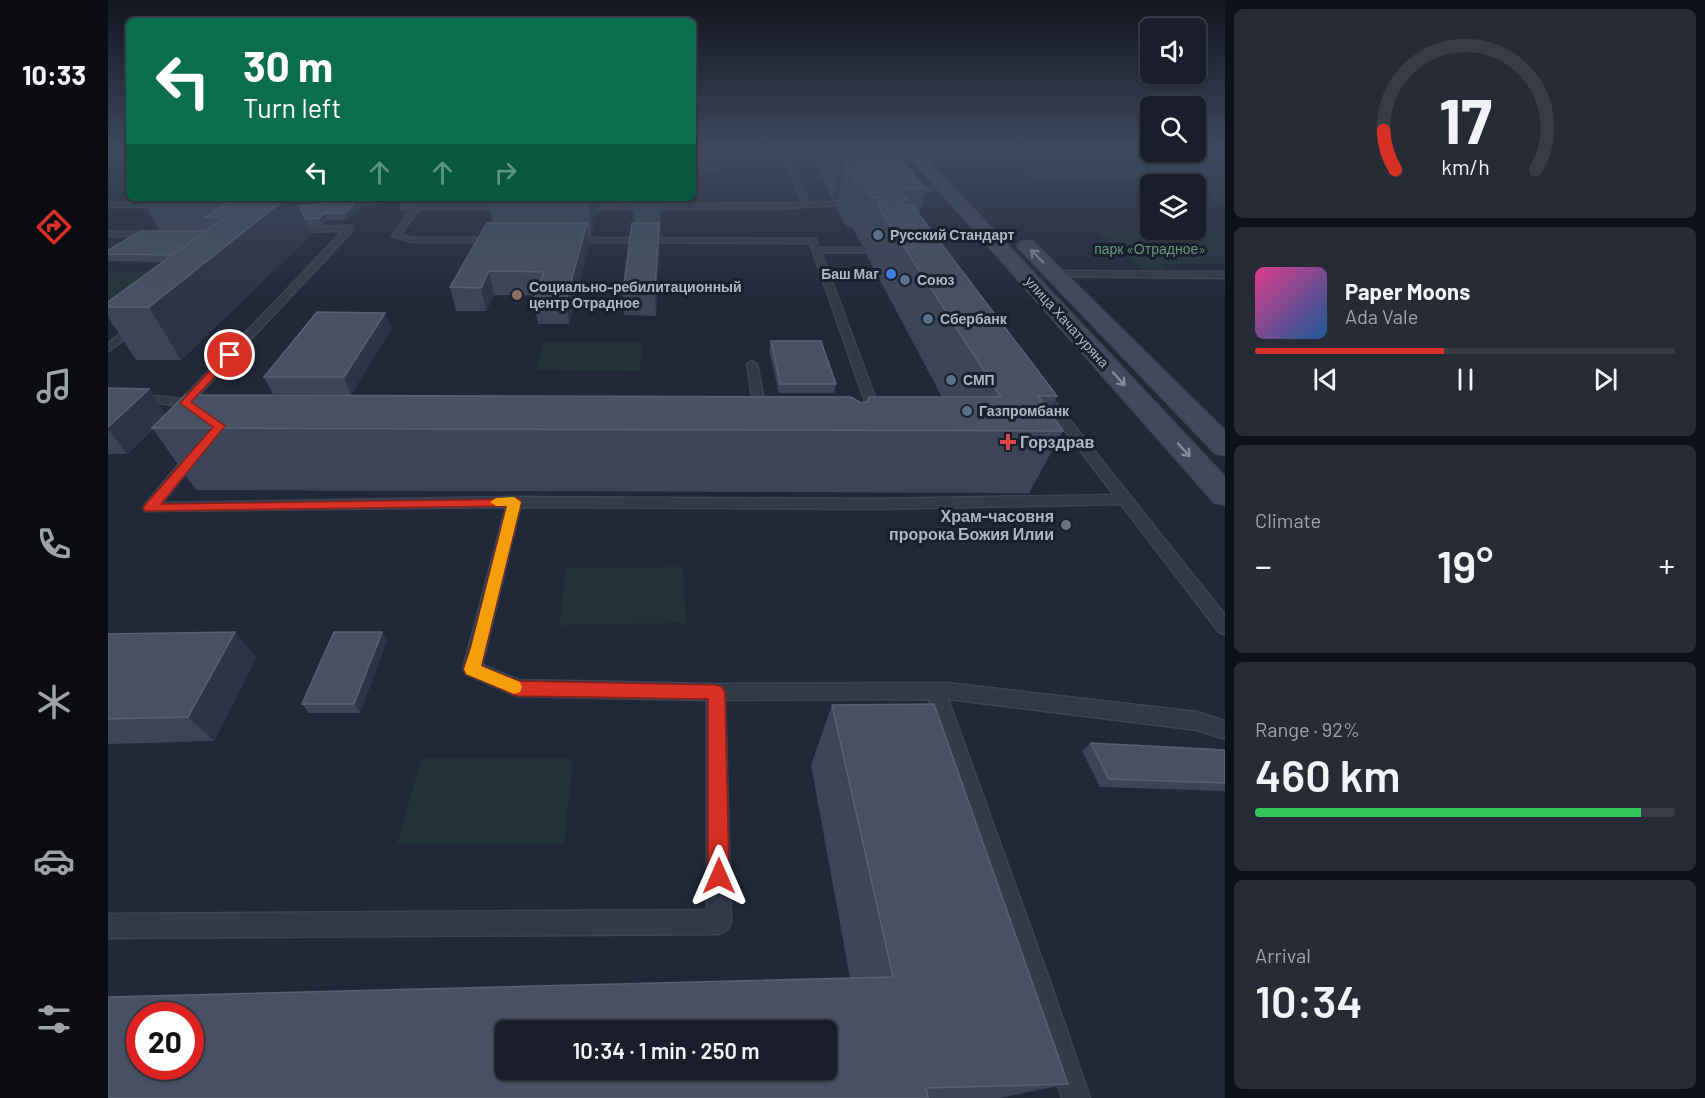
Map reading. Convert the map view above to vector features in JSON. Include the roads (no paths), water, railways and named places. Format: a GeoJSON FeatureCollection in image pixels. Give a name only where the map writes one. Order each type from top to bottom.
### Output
{"type":"FeatureCollection","features":[{"type":"Feature","properties":{"kind":"main road","name":"улица Хачатуряна"},"geometry":{"type":"LineString","coordinates":[[956,200],[1225,495]]}},
{"type":"Feature","properties":{"kind":"main road","name":"улица Хачатуряна"},"geometry":{"type":"LineString","coordinates":[[1014,232],[1225,447]]}},
{"type":"Feature","properties":{"kind":"lane"},"geometry":{"type":"LineString","coordinates":[[804,200],[806,204]]}},
{"type":"Feature","properties":{"kind":"lane"},"geometry":{"type":"LineString","coordinates":[[570,207],[769,212],[806,204],[847,204],[867,200]]}},
{"type":"Feature","properties":{"kind":"lane"},"geometry":{"type":"LineString","coordinates":[[331,206],[375,201]]}},
{"type":"Feature","properties":{"kind":"lane"},"geometry":{"type":"LineString","coordinates":[[402,201],[405,207],[523,207]]}},
{"type":"Feature","properties":{"kind":"lane"},"geometry":{"type":"LineString","coordinates":[[108,205],[177,205]]}},
{"type":"Feature","properties":{"kind":"lane"},"geometry":{"type":"LineString","coordinates":[[417,207],[396,236],[412,240],[505,240]]}},
{"type":"Feature","properties":{"kind":"lane"},"geometry":{"type":"LineString","coordinates":[[185,403],[350,228],[280,231]]}},
{"type":"Feature","properties":{"kind":"lane"},"geometry":{"type":"LineString","coordinates":[[108,234],[166,234]]}},
{"type":"Feature","properties":{"kind":"lane"},"geometry":{"type":"LineString","coordinates":[[564,240],[774,237],[813,241],[877,419],[866,419]]}},
{"type":"Feature","properties":{"kind":"lane"},"geometry":{"type":"LineString","coordinates":[[816,250],[864,250]]}},
{"type":"Feature","properties":{"kind":"lane"},"geometry":{"type":"LineString","coordinates":[[1054,274],[1225,275]]}},
{"type":"Feature","properties":{"kind":"lane"},"geometry":{"type":"LineString","coordinates":[[1208,275],[1225,287]]}},
{"type":"Feature","properties":{"kind":"lane"},"geometry":{"type":"LineString","coordinates":[[108,348],[144,322]]}},
{"type":"Feature","properties":{"kind":"lane"},"geometry":{"type":"LineString","coordinates":[[752,364],[761,419]]}},
{"type":"Feature","properties":{"kind":"lane"},"geometry":{"type":"LineString","coordinates":[[1031,379],[1225,627]]}},
{"type":"Feature","properties":{"kind":"lane"},"geometry":{"type":"LineString","coordinates":[[108,394],[185,403],[202,414]]}},
{"type":"Feature","properties":{"kind":"lane"},"geometry":{"type":"LineString","coordinates":[[204,444],[150,508],[856,498],[1009,503],[1125,499]]}},
{"type":"Feature","properties":{"kind":"lane"},"geometry":{"type":"LineString","coordinates":[[514,502],[472,669],[517,688],[716,692],[947,691],[1197,721],[1225,730]]}},
{"type":"Feature","properties":{"kind":"lane"},"geometry":{"type":"LineString","coordinates":[[108,926],[719,922],[716,692]]}},
{"type":"Feature","properties":{"kind":"lane"},"geometry":{"type":"LineString","coordinates":[[936,692],[1038,979],[1076,1098]]}},
{"type":"Feature","properties":{"kind":"place","name":"Русский Стандарт"},"geometry":{"type":"Point","coordinates":[878,235]}},
{"type":"Feature","properties":{"kind":"place","name":"Баш Маг"},"geometry":{"type":"Point","coordinates":[891,274]}},
{"type":"Feature","properties":{"kind":"place","name":"Союз"},"geometry":{"type":"Point","coordinates":[905,280]}},
{"type":"Feature","properties":{"kind":"place","name":"Социально-ребилитационный центр Отрадное"},"geometry":{"type":"Point","coordinates":[517,295]}},
{"type":"Feature","properties":{"kind":"place","name":"Сбербанк"},"geometry":{"type":"Point","coordinates":[928,319]}},
{"type":"Feature","properties":{"kind":"place","name":"СМП"},"geometry":{"type":"Point","coordinates":[951,380]}},
{"type":"Feature","properties":{"kind":"place","name":"Газпромбанк"},"geometry":{"type":"Point","coordinates":[967,411]}},
{"type":"Feature","properties":{"kind":"place","name":"Горздрав"},"geometry":{"type":"Point","coordinates":[1008,442]}},
{"type":"Feature","properties":{"kind":"place","name":"Храм-часовня пророка Божия Илии"},"geometry":{"type":"Point","coordinates":[1066,525]}},
{"type":"Feature","properties":{"kind":"park label","name":"парк «Отрадное»"},"geometry":{"type":"Point","coordinates":[1150,249]}}]}
